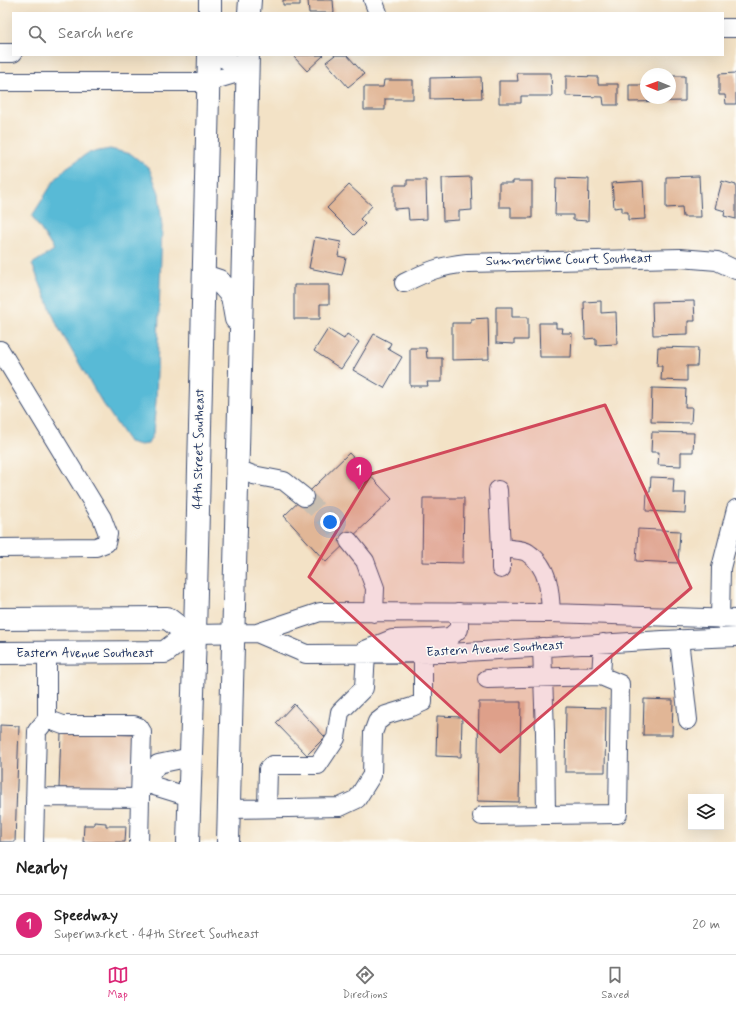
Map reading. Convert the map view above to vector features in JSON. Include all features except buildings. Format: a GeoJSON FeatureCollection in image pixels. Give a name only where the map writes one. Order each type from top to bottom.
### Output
{"type":"FeatureCollection","features":[{"type":"Feature","properties":{"kind":"main road"},"geometry":{"type":"LineString","coordinates":[[210,0],[210,12]]}},
{"type":"Feature","properties":{"kind":"main road"},"geometry":{"type":"LineString","coordinates":[[249,12],[250,0]]}},
{"type":"Feature","properties":{"kind":"main road","name":"44th Street Southeast"},"geometry":{"type":"LineString","coordinates":[[188,842],[191,757],[192,634],[204,276],[209,56]]}},
{"type":"Feature","properties":{"kind":"main road"},"geometry":{"type":"LineString","coordinates":[[228,842],[248,62]]}},
{"type":"Feature","properties":{"kind":"main road"},"geometry":{"type":"LineString","coordinates":[[204,276],[219,281],[232,296],[241,344]]}},
{"type":"Feature","properties":{"kind":"main road"},"geometry":{"type":"LineString","coordinates":[[0,620],[167,618],[192,634]]}},
{"type":"Feature","properties":{"kind":"main road","name":"Eastern Avenue Southeast"},"geometry":{"type":"LineString","coordinates":[[0,654],[165,652],[192,634]]}},
{"type":"Feature","properties":{"kind":"street"},"geometry":{"type":"LineString","coordinates":[[373,0],[378,12]]}},
{"type":"Feature","properties":{"kind":"street"},"geometry":{"type":"LineString","coordinates":[[724,28],[736,28]]}},
{"type":"Feature","properties":{"kind":"street"},"geometry":{"type":"LineString","coordinates":[[0,53],[12,53]]}},
{"type":"Feature","properties":{"kind":"street"},"geometry":{"type":"LineString","coordinates":[[221,56],[248,62]]}},
{"type":"Feature","properties":{"kind":"street"},"geometry":{"type":"LineString","coordinates":[[0,82],[208,82],[248,62]]}},
{"type":"Feature","properties":{"kind":"street","name":"Summertime Court Southeast"},"geometry":{"type":"LineString","coordinates":[[404,283],[430,270],[446,265],[467,262],[680,258],[717,261],[736,270]]}},
{"type":"Feature","properties":{"kind":"street"},"geometry":{"type":"LineString","coordinates":[[0,350],[102,518],[108,534],[106,542],[96,547],[0,548]]}},
{"type":"Feature","properties":{"kind":"street"},"geometry":{"type":"LineString","coordinates":[[238,469],[284,481],[304,497]]}},
{"type":"Feature","properties":{"kind":"street"},"geometry":{"type":"LineString","coordinates":[[498,490],[501,569]]}},
{"type":"Feature","properties":{"kind":"street"},"geometry":{"type":"LineString","coordinates":[[728,619],[721,568],[736,509]]}},
{"type":"Feature","properties":{"kind":"street"},"geometry":{"type":"LineString","coordinates":[[349,541],[365,561],[375,588],[374,613]]}},
{"type":"Feature","properties":{"kind":"street"},"geometry":{"type":"LineString","coordinates":[[500,548],[528,552],[543,567],[550,588],[551,613]]}},
{"type":"Feature","properties":{"kind":"street","name":"Eastern Avenue Southeast"},"geometry":{"type":"LineString","coordinates":[[192,634],[257,633],[320,612],[551,613],[728,619]]}},
{"type":"Feature","properties":{"kind":"street"},"geometry":{"type":"LineString","coordinates":[[267,808],[268,769],[272,765],[318,766],[336,738],[340,712],[364,688],[362,653],[392,639],[450,637],[459,629],[459,612]]}},
{"type":"Feature","properties":{"kind":"street","name":"Eastern Avenue Southeast"},"geometry":{"type":"LineString","coordinates":[[257,633],[306,654],[449,653],[603,643],[736,637]]}},
{"type":"Feature","properties":{"kind":"street"},"geometry":{"type":"LineString","coordinates":[[679,639],[688,720]]}},
{"type":"Feature","properties":{"kind":"street"},"geometry":{"type":"LineString","coordinates":[[601,676],[603,643]]}},
{"type":"Feature","properties":{"kind":"street"},"geometry":{"type":"LineString","coordinates":[[542,647],[546,815]]}},
{"type":"Feature","properties":{"kind":"street"},"geometry":{"type":"LineString","coordinates":[[34,842],[37,731],[47,719],[47,653]]}},
{"type":"Feature","properties":{"kind":"street"},"geometry":{"type":"LineString","coordinates":[[229,809],[340,807],[357,799],[372,775],[373,733],[377,722],[386,715],[423,702],[423,653]]}},
{"type":"Feature","properties":{"kind":"street"},"geometry":{"type":"LineString","coordinates":[[482,816],[618,814],[620,684],[601,676],[487,679]]}},
{"type":"Feature","properties":{"kind":"street"},"geometry":{"type":"LineString","coordinates":[[47,719],[63,725],[134,725],[139,727],[142,732],[145,776],[140,798],[139,842]]}},
{"type":"Feature","properties":{"kind":"street"},"geometry":{"type":"LineString","coordinates":[[145,776],[158,764],[191,757]]}},
{"type":"Feature","properties":{"kind":"street"},"geometry":{"type":"LineString","coordinates":[[145,776],[154,786],[190,797]]}},
{"type":"Feature","properties":{"kind":"street"},"geometry":{"type":"LineString","coordinates":[[35,797],[140,798]]}},
{"type":"Feature","properties":{"kind":"highlighted area"},"geometry":{"type":"Polygon","coordinates":[[[605,405],[691,588],[500,752],[309,577],[371,474],[605,405]]]}},
{"type":"Feature","properties":{"kind":"water"},"geometry":{"type":"Polygon","coordinates":[[[110,149],[131,154],[149,168],[159,193],[162,227],[156,401],[153,434],[148,444],[140,445],[129,442],[100,399],[58,327],[32,264],[54,250],[32,216],[54,181],[66,168],[88,153],[110,149]]]}},
{"type":"Feature","properties":{"kind":"tunnel"},"geometry":{"type":"LineString","coordinates":[[304,497],[349,541]]}},
{"type":"Feature","properties":{"kind":"place","name":"Speedway"},"geometry":{"type":"Point","coordinates":[359,490]}}]}
